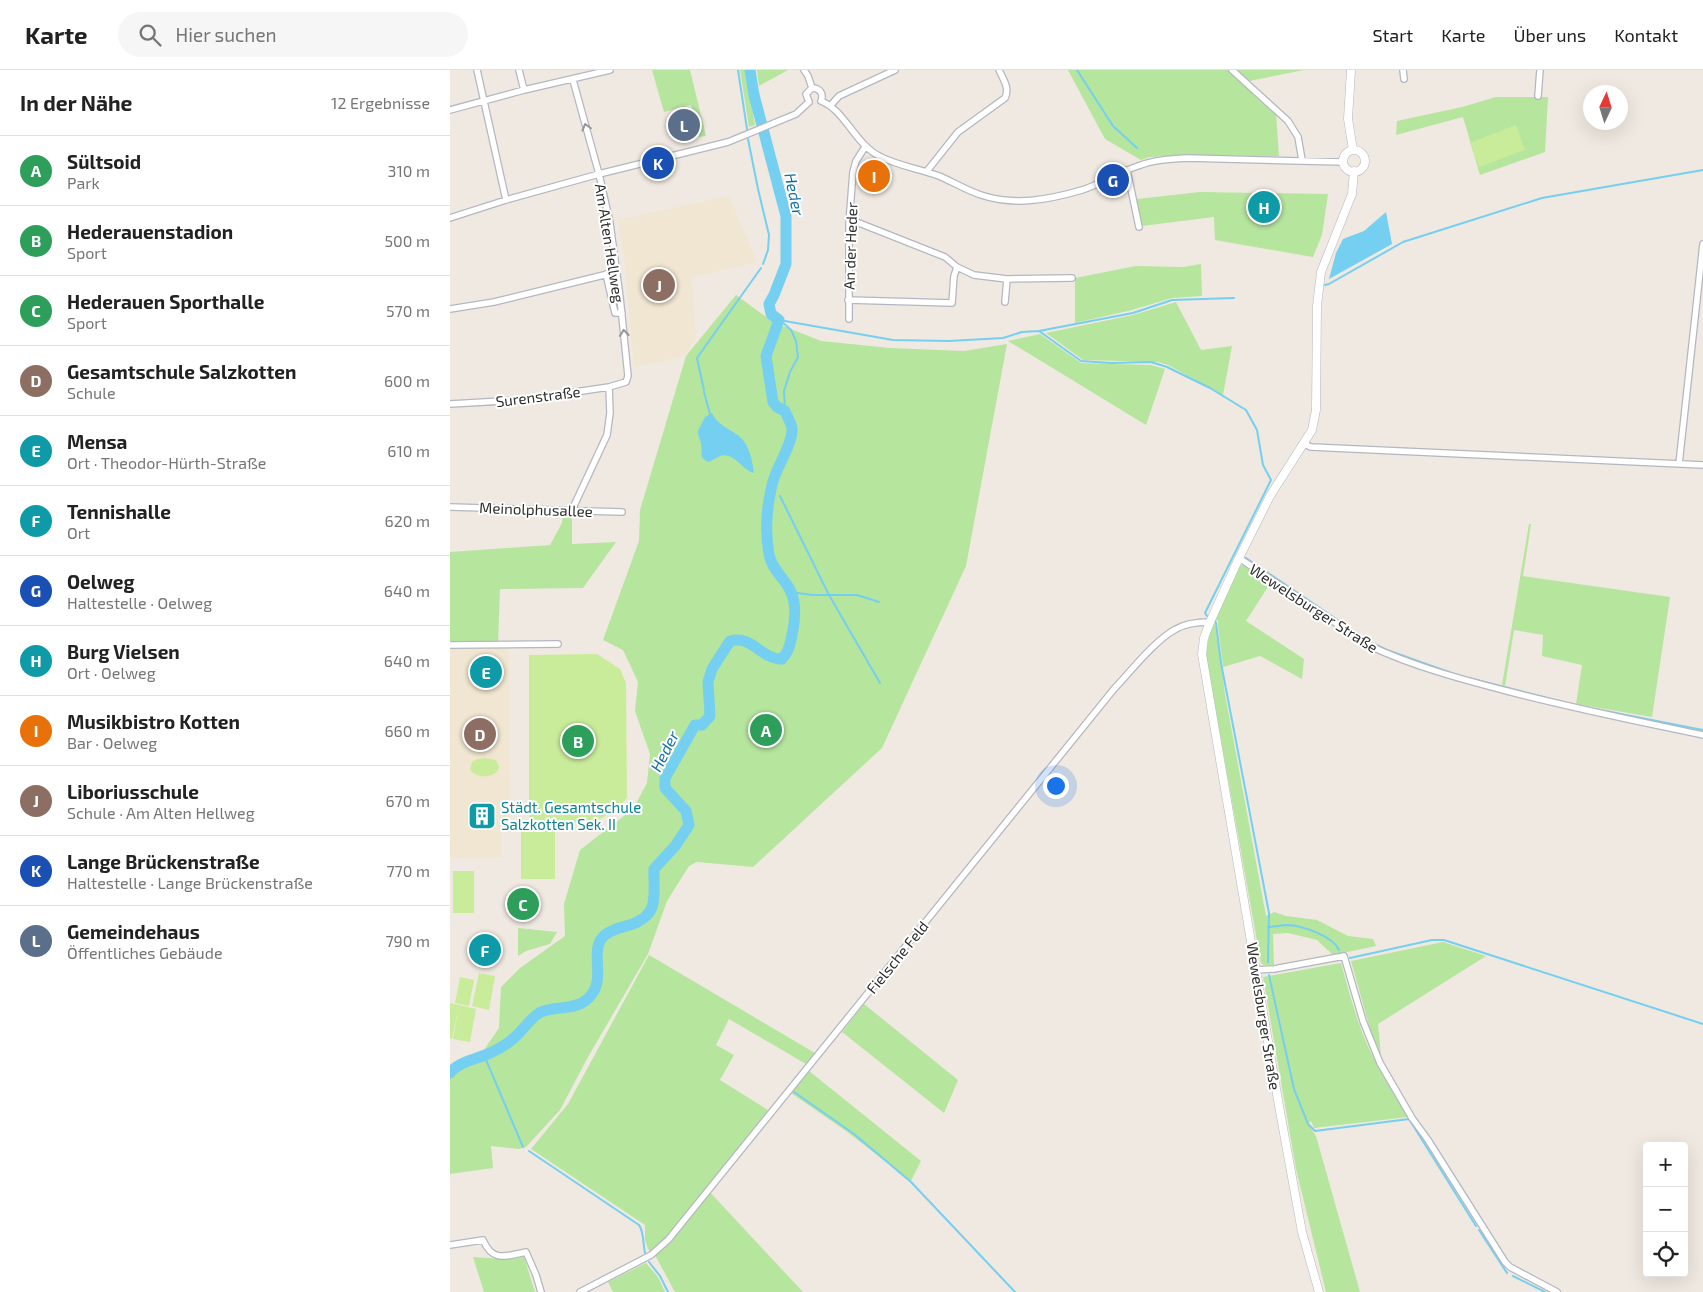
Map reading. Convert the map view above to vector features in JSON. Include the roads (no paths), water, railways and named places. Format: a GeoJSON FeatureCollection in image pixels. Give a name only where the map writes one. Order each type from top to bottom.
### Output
{"type":"FeatureCollection","features":[{"type":"Feature","properties":{"kind":"main road"},"geometry":{"type":"LineString","coordinates":[[1350,70],[1348,119],[1353,150]]}},
{"type":"Feature","properties":{"kind":"main road"},"geometry":{"type":"LineString","coordinates":[[1353,150],[1361,153],[1364,161],[1363,166],[1354,172],[1348,170],[1343,162],[1345,155],[1353,150]]}},
{"type":"Feature","properties":{"kind":"main road","name":"Wewelsburger Straße"},"geometry":{"type":"LineString","coordinates":[[1318,1292],[1302,1232],[1279,1106],[1202,654],[1204,638],[1210,622],[1239,558],[1270,496],[1312,430],[1316,410],[1317,306],[1321,272],[1352,194],[1354,172]]}},
{"type":"Feature","properties":{"kind":"street"},"geometry":{"type":"LineString","coordinates":[[477,70],[506,200]]}},
{"type":"Feature","properties":{"kind":"street"},"geometry":{"type":"LineString","coordinates":[[519,70],[524,90]]}},
{"type":"Feature","properties":{"kind":"street"},"geometry":{"type":"LineString","coordinates":[[450,110],[610,70]]}},
{"type":"Feature","properties":{"kind":"street"},"geometry":{"type":"LineString","coordinates":[[804,70],[812,88]]}},
{"type":"Feature","properties":{"kind":"street"},"geometry":{"type":"LineString","coordinates":[[831,105],[839,96],[895,70]]}},
{"type":"Feature","properties":{"kind":"street"},"geometry":{"type":"LineString","coordinates":[[927,172],[958,132],[1004,98],[1007,88],[999,70]]}},
{"type":"Feature","properties":{"kind":"street"},"geometry":{"type":"LineString","coordinates":[[1232,70],[1288,121],[1298,138],[1302,160]]}},
{"type":"Feature","properties":{"kind":"street"},"geometry":{"type":"LineString","coordinates":[[1403,70],[1404,79]]}},
{"type":"Feature","properties":{"kind":"street"},"geometry":{"type":"LineString","coordinates":[[1538,96],[1540,70]]}},
{"type":"Feature","properties":{"kind":"street","name":"Am Alten Hellweg"},"geometry":{"type":"LineString","coordinates":[[573,80],[599,174],[610,224],[622,313],[628,376],[626,382]]}},
{"type":"Feature","properties":{"kind":"street"},"geometry":{"type":"LineString","coordinates":[[812,88],[817,88],[821,92],[821,101]]}},
{"type":"Feature","properties":{"kind":"street"},"geometry":{"type":"LineString","coordinates":[[809,102],[806,94],[812,88]]}},
{"type":"Feature","properties":{"kind":"street"},"geometry":{"type":"LineString","coordinates":[[809,102],[815,104],[821,101],[831,105],[866,147],[881,157],[927,172],[980,195],[1001,200],[1019,202],[1048,198],[1082,189],[1126,170],[1162,160],[1187,158],[1343,162]]}},
{"type":"Feature","properties":{"kind":"street"},"geometry":{"type":"LineString","coordinates":[[450,218],[599,174],[728,142],[796,114],[809,102]]}},
{"type":"Feature","properties":{"kind":"street","name":"An der Heder"},"geometry":{"type":"LineString","coordinates":[[849,319],[849,221],[852,172],[856,160],[866,147]]}},
{"type":"Feature","properties":{"kind":"street"},"geometry":{"type":"LineString","coordinates":[[1126,170],[1138,227]]}},
{"type":"Feature","properties":{"kind":"street"},"geometry":{"type":"LineString","coordinates":[[849,221],[854,221],[927,249],[945,257],[957,267],[974,275],[1007,279],[1072,278]]}},
{"type":"Feature","properties":{"kind":"street"},"geometry":{"type":"LineString","coordinates":[[1679,464],[1703,244]]}},
{"type":"Feature","properties":{"kind":"street"},"geometry":{"type":"LineString","coordinates":[[848,300],[952,303],[954,276],[957,267]]}},
{"type":"Feature","properties":{"kind":"street"},"geometry":{"type":"LineString","coordinates":[[450,310],[494,302],[616,272]]}},
{"type":"Feature","properties":{"kind":"street","name":"Am Alten Hellweg"},"geometry":{"type":"LineString","coordinates":[[606,274],[615,314],[622,313]]}},
{"type":"Feature","properties":{"kind":"street"},"geometry":{"type":"LineString","coordinates":[[1005,302],[1007,279]]}},
{"type":"Feature","properties":{"kind":"street","name":"Surenstraße"},"geometry":{"type":"LineString","coordinates":[[450,404],[521,400],[609,387],[626,382]]}},
{"type":"Feature","properties":{"kind":"street"},"geometry":{"type":"LineString","coordinates":[[572,510],[607,436],[610,413],[609,387]]}},
{"type":"Feature","properties":{"kind":"street"},"geometry":{"type":"LineString","coordinates":[[1304,444],[1311,447],[1703,464]]}},
{"type":"Feature","properties":{"kind":"street","name":"Meinolphusallee"},"geometry":{"type":"LineString","coordinates":[[450,507],[622,512]]}},
{"type":"Feature","properties":{"kind":"street","name":"Wewelsburger Straße"},"geometry":{"type":"LineString","coordinates":[[1239,558],[1370,646],[1385,653],[1459,679],[1572,708],[1703,735]]}},
{"type":"Feature","properties":{"kind":"street","name":"Fielsche Feld"},"geometry":{"type":"LineString","coordinates":[[580,1292],[651,1255],[668,1240],[1114,689],[1160,641],[1175,629],[1187,624],[1210,622]]}},
{"type":"Feature","properties":{"kind":"street"},"geometry":{"type":"LineString","coordinates":[[450,645],[558,644]]}},
{"type":"Feature","properties":{"kind":"street"},"geometry":{"type":"LineString","coordinates":[[1257,970],[1274,969],[1344,956],[1370,1042],[1412,1118],[1510,1267],[1557,1292]]}},
{"type":"Feature","properties":{"kind":"street"},"geometry":{"type":"LineString","coordinates":[[450,1245],[483,1240],[488,1251],[498,1256],[526,1252],[541,1292]]}},
{"type":"Feature","properties":{"kind":"water"},"geometry":{"type":"Polygon","coordinates":[[[1386,212],[1392,244],[1329,279],[1336,253],[1343,239],[1364,231],[1386,212]]]}},
{"type":"Feature","properties":{"kind":"water"},"geometry":{"type":"Polygon","coordinates":[[[712,413],[719,423],[740,437],[747,446],[754,473],[730,456],[720,456],[709,462],[703,459],[698,431],[705,417],[712,413]]]}},
{"type":"Feature","properties":{"kind":"waterway"},"geometry":{"type":"LineString","coordinates":[[738,70],[747,129]]}},
{"type":"Feature","properties":{"kind":"waterway","name":"Heder"},"geometry":{"type":"LineString","coordinates":[[450,1073],[463,1063],[490,1053],[504,1045],[514,1038],[534,1016],[541,1012],[580,1004],[593,993],[598,976],[597,957],[600,941],[611,931],[640,921],[647,916],[653,903],[654,869],[676,845],[689,825],[686,811],[665,788],[665,778],[695,725],[702,725],[710,716],[708,682],[712,669],[730,641],[745,641],[774,658],[782,659],[790,645],[795,618],[794,601],[790,590],[770,559],[767,528],[772,485],[792,434],[792,428],[785,411],[777,407],[773,402],[766,356],[779,320],[771,314],[769,304],[786,264],[786,216],[754,95],[750,70]]}},
{"type":"Feature","properties":{"kind":"waterway"},"geometry":{"type":"LineString","coordinates":[[1077,70],[1113,126],[1137,148]]}},
{"type":"Feature","properties":{"kind":"waterway"},"geometry":{"type":"LineString","coordinates":[[748,139],[769,235],[768,250],[763,264]]}},
{"type":"Feature","properties":{"kind":"waterway"},"geometry":{"type":"LineString","coordinates":[[1325,285],[1403,242],[1542,198],[1703,170]]}},
{"type":"Feature","properties":{"kind":"waterway"},"geometry":{"type":"LineString","coordinates":[[704,390],[697,358],[761,268]]}},
{"type":"Feature","properties":{"kind":"waterway"},"geometry":{"type":"LineString","coordinates":[[1039,331],[1133,313],[1172,300],[1234,298]]}},
{"type":"Feature","properties":{"kind":"waterway"},"geometry":{"type":"LineString","coordinates":[[779,320],[893,340],[949,341],[1003,338],[1022,332],[1039,331],[1081,361],[1111,363],[1151,362],[1167,367],[1210,388],[1246,410],[1257,430],[1263,465],[1271,480],[1205,613],[1207,616]]}},
{"type":"Feature","properties":{"kind":"waterway","name":"Heder"},"geometry":{"type":"LineString","coordinates":[[780,320],[791,330],[796,341],[798,357],[790,372],[784,391],[785,411]]}},
{"type":"Feature","properties":{"kind":"waterway"},"geometry":{"type":"LineString","coordinates":[[704,392],[710,414]]}},
{"type":"Feature","properties":{"kind":"waterway"},"geometry":{"type":"LineString","coordinates":[[780,496],[829,595],[880,683]]}},
{"type":"Feature","properties":{"kind":"waterway"},"geometry":{"type":"LineString","coordinates":[[1246,558],[1370,642],[1457,675]]}},
{"type":"Feature","properties":{"kind":"waterway"},"geometry":{"type":"LineString","coordinates":[[791,592],[812,595],[857,595],[879,602]]}},
{"type":"Feature","properties":{"kind":"waterway"},"geometry":{"type":"LineString","coordinates":[[1215,621],[1221,663],[1269,913],[1268,962]]}},
{"type":"Feature","properties":{"kind":"waterway"},"geometry":{"type":"LineString","coordinates":[[1469,678],[1563,702]]}},
{"type":"Feature","properties":{"kind":"waterway"},"geometry":{"type":"LineString","coordinates":[[1580,706],[1703,730]]}},
{"type":"Feature","properties":{"kind":"waterway"},"geometry":{"type":"LineString","coordinates":[[1268,927],[1288,925],[1301,927],[1331,940],[1339,950]]}},
{"type":"Feature","properties":{"kind":"waterway"},"geometry":{"type":"LineString","coordinates":[[1350,958],[1432,940],[1444,940],[1703,1024]]}},
{"type":"Feature","properties":{"kind":"waterway"},"geometry":{"type":"LineString","coordinates":[[1269,975],[1294,1089],[1308,1124],[1315,1131],[1409,1119],[1476,1226]]}},
{"type":"Feature","properties":{"kind":"waterway"},"geometry":{"type":"LineString","coordinates":[[484,1055],[523,1147]]}},
{"type":"Feature","properties":{"kind":"waterway"},"geometry":{"type":"LineString","coordinates":[[794,1092],[854,1134],[911,1182],[1015,1292]]}},
{"type":"Feature","properties":{"kind":"waterway"},"geometry":{"type":"LineString","coordinates":[[529,1151],[639,1225],[643,1234],[645,1253]]}},
{"type":"Feature","properties":{"kind":"waterway"},"geometry":{"type":"LineString","coordinates":[[1479,1230],[1507,1273]]}},
{"type":"Feature","properties":{"kind":"waterway"},"geometry":{"type":"LineString","coordinates":[[649,1262],[660,1276],[668,1292]]}},
{"type":"Feature","properties":{"kind":"waterway"},"geometry":{"type":"LineString","coordinates":[[1513,1276],[1545,1292]]}},
{"type":"Feature","properties":{"kind":"place","name":"Gemeindehaus"},"geometry":{"type":"Point","coordinates":[684,125]}},
{"type":"Feature","properties":{"kind":"place","name":"Lange Brückenstraße"},"geometry":{"type":"Point","coordinates":[658,163]}},
{"type":"Feature","properties":{"kind":"place","name":"Musikbistro Kotten"},"geometry":{"type":"Point","coordinates":[874,176]}},
{"type":"Feature","properties":{"kind":"place","name":"Oelweg"},"geometry":{"type":"Point","coordinates":[1113,180]}},
{"type":"Feature","properties":{"kind":"place","name":"Burg Vielsen"},"geometry":{"type":"Point","coordinates":[1264,207]}},
{"type":"Feature","properties":{"kind":"place","name":"Liboriusschule"},"geometry":{"type":"Point","coordinates":[659,285]}},
{"type":"Feature","properties":{"kind":"place","name":"Mensa"},"geometry":{"type":"Point","coordinates":[486,672]}},
{"type":"Feature","properties":{"kind":"place","name":"Sültsoid"},"geometry":{"type":"Point","coordinates":[766,730]}},
{"type":"Feature","properties":{"kind":"place","name":"Gesamtschule Salzkotten"},"geometry":{"type":"Point","coordinates":[480,734]}},
{"type":"Feature","properties":{"kind":"place","name":"Hederauenstadion"},"geometry":{"type":"Point","coordinates":[578,741]}},
{"type":"Feature","properties":{"kind":"place","name":"Städt. Gesamtschule Salzkotten Sek. II"},"geometry":{"type":"Point","coordinates":[482,816]}},
{"type":"Feature","properties":{"kind":"place","name":"Hederauen Sporthalle"},"geometry":{"type":"Point","coordinates":[523,904]}},
{"type":"Feature","properties":{"kind":"place","name":"Tennishalle"},"geometry":{"type":"Point","coordinates":[485,950]}}]}
